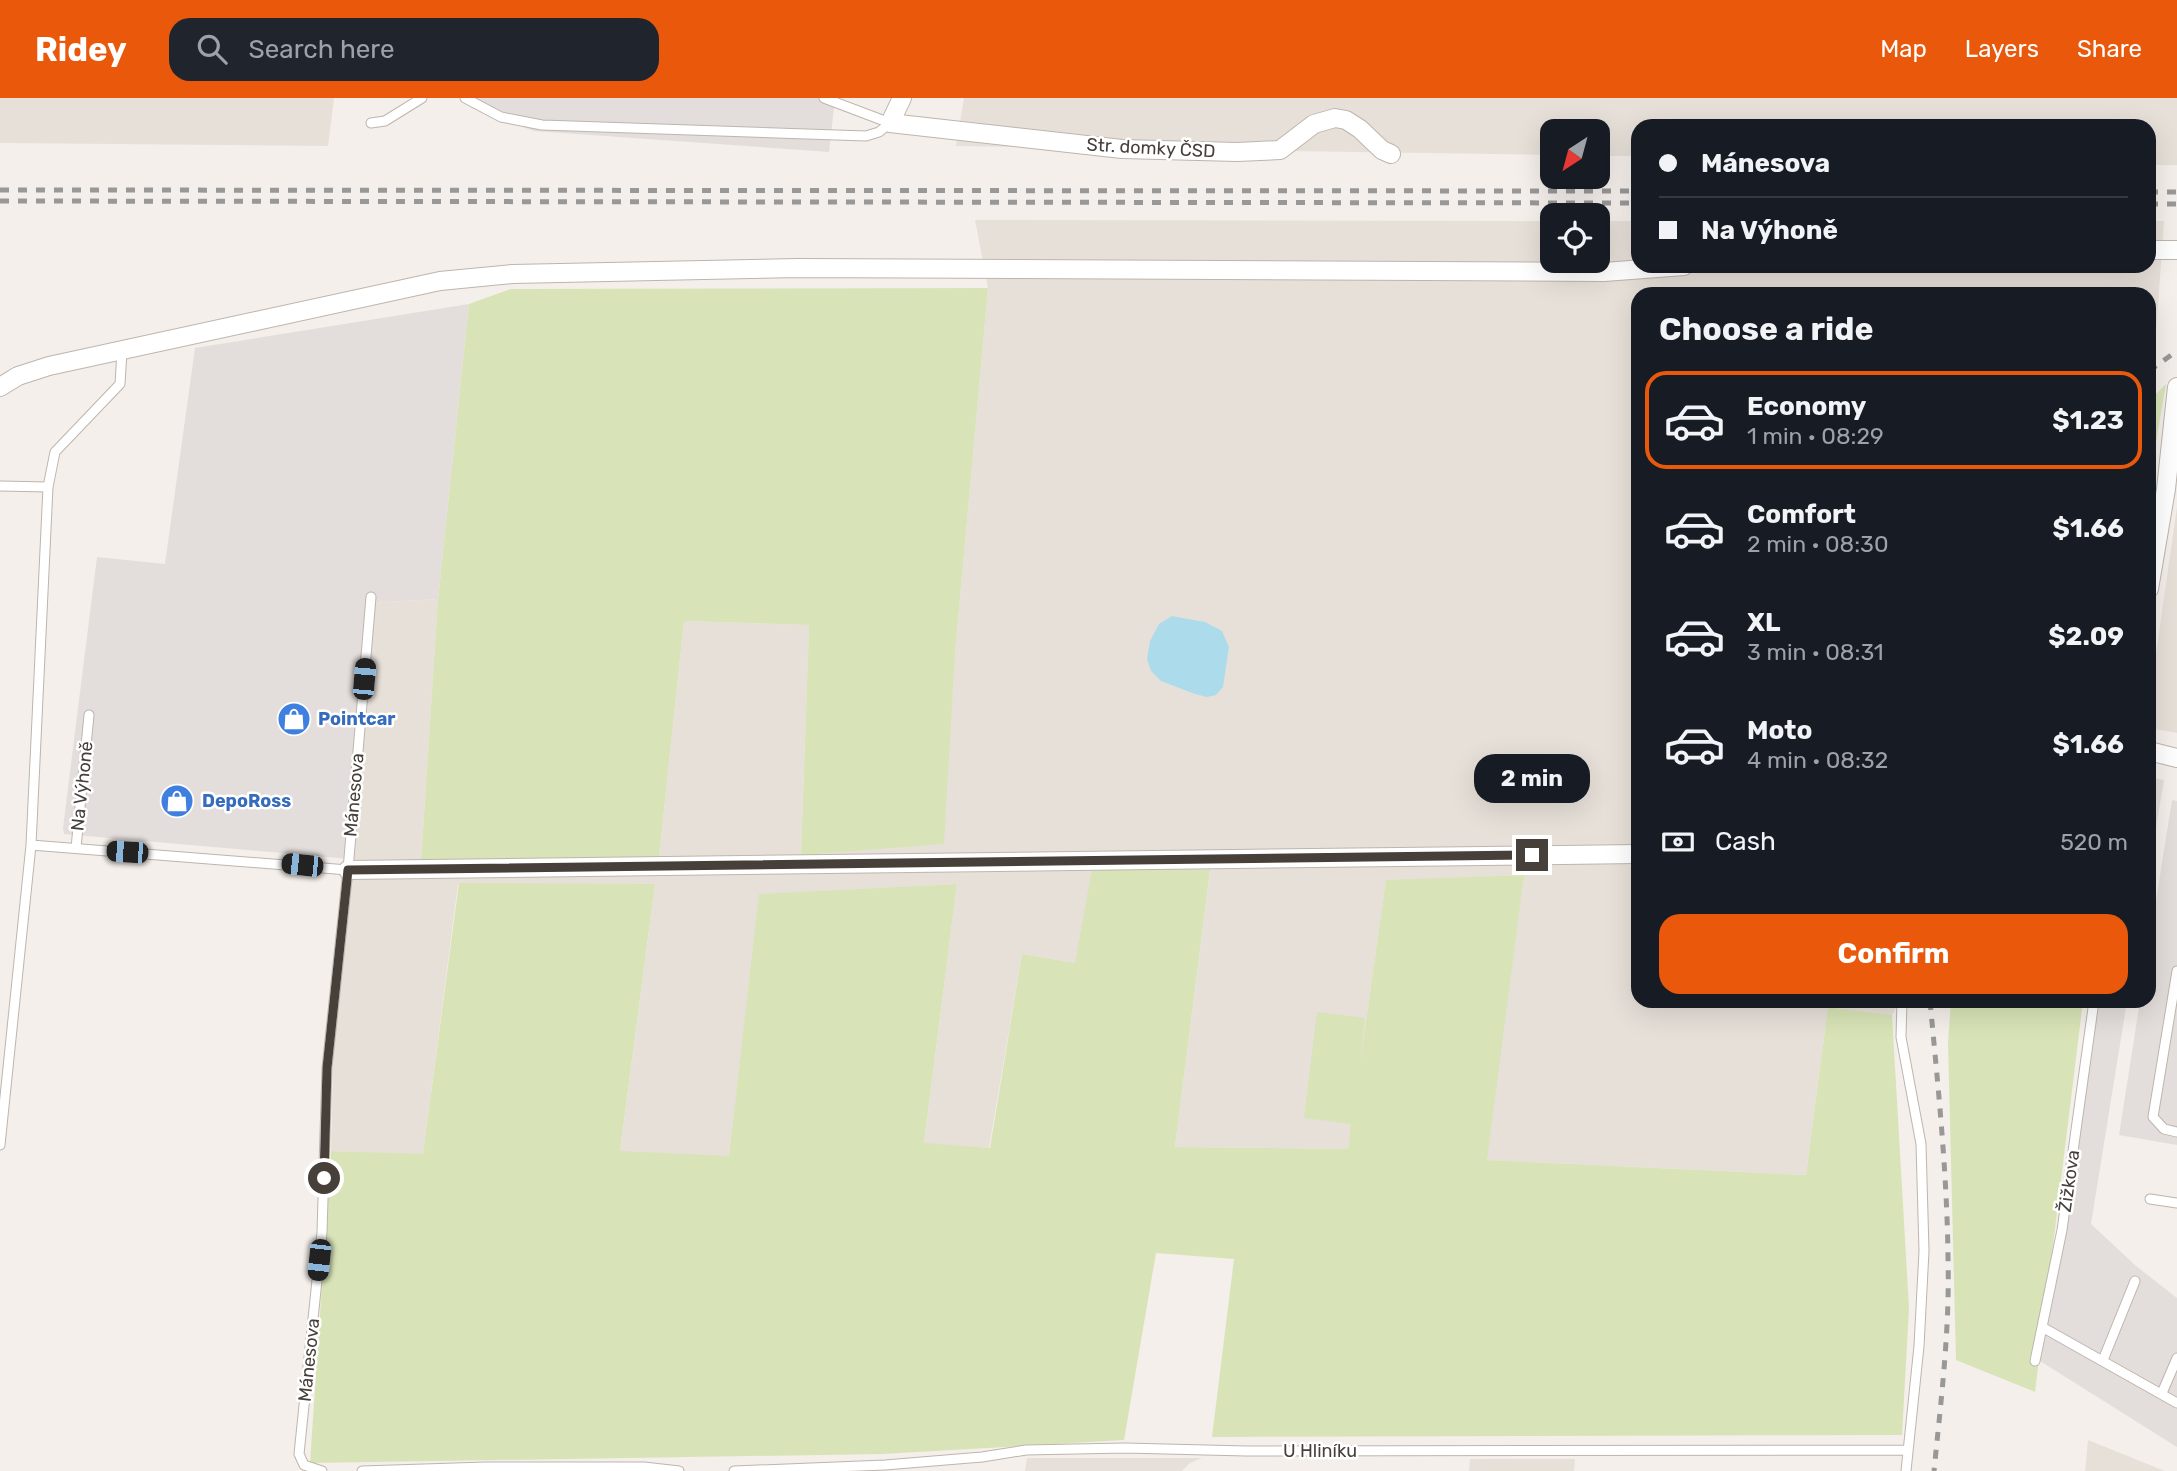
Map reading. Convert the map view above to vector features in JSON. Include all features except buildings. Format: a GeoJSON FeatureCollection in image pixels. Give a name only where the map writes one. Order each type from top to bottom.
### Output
{"type":"FeatureCollection","features":[{"type":"Feature","properties":{"kind":"street"},"geometry":{"type":"LineString","coordinates":[[890,123],[902,98]]}},
{"type":"Feature","properties":{"kind":"street","name":"Str. domky ČSD"},"geometry":{"type":"LineString","coordinates":[[890,123],[1112,148],[1237,152],[1280,150],[1314,124],[1335,118],[1346,120],[1360,128],[1382,150],[1391,154]]}},
{"type":"Feature","properties":{"kind":"street"},"geometry":{"type":"LineString","coordinates":[[2156,250],[2177,250]]}},
{"type":"Feature","properties":{"kind":"street"},"geometry":{"type":"LineString","coordinates":[[0,387],[18,376],[48,366],[440,281],[512,274],[798,268],[1631,270]]}},
{"type":"Feature","properties":{"kind":"street"},"geometry":{"type":"LineString","coordinates":[[2156,548],[2166,489],[2177,387]]}},
{"type":"Feature","properties":{"kind":"street"},"geometry":{"type":"LineString","coordinates":[[2156,753],[2177,758]]}},
{"type":"Feature","properties":{"kind":"street","name":"Na Výhoně"},"geometry":{"type":"LineString","coordinates":[[348,870],[1631,854]]}},
{"type":"Feature","properties":{"kind":"lane"},"geometry":{"type":"LineString","coordinates":[[370,123],[385,121],[422,98]]}},
{"type":"Feature","properties":{"kind":"lane"},"geometry":{"type":"LineString","coordinates":[[465,98],[501,117],[542,125],[866,136],[879,132],[890,123],[824,98]]}},
{"type":"Feature","properties":{"kind":"lane"},"geometry":{"type":"LineString","coordinates":[[0,1145],[31,845],[48,487],[55,452],[120,384],[122,351]]}},
{"type":"Feature","properties":{"kind":"lane"},"geometry":{"type":"LineString","coordinates":[[0,486],[48,487]]}},
{"type":"Feature","properties":{"kind":"lane","name":"Mánesova"},"geometry":{"type":"LineString","coordinates":[[322,1471],[304,1465],[299,1454],[322,1232],[327,1068],[348,870],[371,597]]}},
{"type":"Feature","properties":{"kind":"lane","name":"Na Výhoně"},"geometry":{"type":"LineString","coordinates":[[89,715],[76,848],[348,870]]}},
{"type":"Feature","properties":{"kind":"lane"},"geometry":{"type":"LineString","coordinates":[[31,845],[76,848]]}},
{"type":"Feature","properties":{"kind":"lane"},"geometry":{"type":"LineString","coordinates":[[2177,971],[2153,1117],[2164,1129],[2177,1132]]}},
{"type":"Feature","properties":{"kind":"lane"},"geometry":{"type":"LineString","coordinates":[[1902,1008],[1901,1037],[1921,1144],[1924,1251],[1919,1346],[1906,1471]]}},
{"type":"Feature","properties":{"kind":"lane","name":"Žižkova"},"geometry":{"type":"LineString","coordinates":[[2035,1361],[2062,1230],[2093,1008]]}},
{"type":"Feature","properties":{"kind":"lane"},"geometry":{"type":"LineString","coordinates":[[2150,1199],[2177,1203]]}},
{"type":"Feature","properties":{"kind":"lane"},"geometry":{"type":"LineString","coordinates":[[2103,1360],[2135,1281]]}},
{"type":"Feature","properties":{"kind":"lane"},"geometry":{"type":"LineString","coordinates":[[2042,1327],[2177,1403]]}},
{"type":"Feature","properties":{"kind":"lane"},"geometry":{"type":"LineString","coordinates":[[2162,1393],[2177,1358]]}},
{"type":"Feature","properties":{"kind":"lane","name":"U Hliníku"},"geometry":{"type":"LineString","coordinates":[[734,1471],[885,1465],[1026,1450],[1100,1448],[1246,1451],[1908,1450]]}},
{"type":"Feature","properties":{"kind":"lane"},"geometry":{"type":"LineString","coordinates":[[362,1471],[486,1466],[644,1466],[679,1471]]}},
{"type":"Feature","properties":{"kind":"shaded area"},"geometry":{"type":"Polygon","coordinates":[[[0,98],[334,98],[328,146],[0,143],[0,98]]]}},
{"type":"Feature","properties":{"kind":"shaded area"},"geometry":{"type":"Polygon","coordinates":[[[473,98],[835,98],[829,152],[534,131],[471,108],[473,98]]]}},
{"type":"Feature","properties":{"kind":"shaded area"},"geometry":{"type":"Polygon","coordinates":[[[964,98],[2177,98],[2177,165],[2156,165],[2156,119],[1631,119],[1631,156],[1610,156],[1610,119],[1540,119],[1540,155],[956,146],[964,98]]]}},
{"type":"Feature","properties":{"kind":"shaded area"},"geometry":{"type":"Polygon","coordinates":[[[975,220],[1540,221],[1540,273],[1610,273],[1610,221],[1631,221],[1631,273],[2156,273],[2156,221],[2164,221],[2156,333],[2156,287],[1631,287],[1631,1008],[1828,1008],[1806,1175],[1486,1160],[1523,875],[1386,881],[1348,1149],[1175,1147],[1210,871],[1075,963],[1022,954],[989,1148],[924,1144],[957,884],[760,894],[729,1157],[620,1152],[655,884],[458,884],[423,1155],[331,1151],[336,931],[350,859],[367,603],[438,599],[421,860],[659,857],[684,621],[809,625],[801,854],[955,653],[988,288],[975,220]]]}},
{"type":"Feature","properties":{"kind":"shaded area"},"geometry":{"type":"Polygon","coordinates":[[[469,304],[438,599],[367,603],[350,859],[64,834],[97,557],[165,564],[195,348],[469,304]]]}},
{"type":"Feature","properties":{"kind":"shaded area"},"geometry":{"type":"Polygon","coordinates":[[[2177,507],[2177,733],[2156,729],[2156,653],[2177,507]]]}},
{"type":"Feature","properties":{"kind":"shaded area"},"geometry":{"type":"Polygon","coordinates":[[[2156,778],[2164,780],[2156,827],[2156,778]]]}},
{"type":"Feature","properties":{"kind":"shaded area"},"geometry":{"type":"Polygon","coordinates":[[[2172,800],[2177,801],[2177,1145],[2119,1135],[2139,1008],[2156,1008],[2156,900],[2172,800]]]}},
{"type":"Feature","properties":{"kind":"shaded area"},"geometry":{"type":"Polygon","coordinates":[[[1836,1008],[1896,1008],[1892,1015],[1836,1008]]]}},
{"type":"Feature","properties":{"kind":"shaded area"},"geometry":{"type":"Polygon","coordinates":[[[2092,1008],[2126,1008],[2091,1224],[2136,1266],[2177,1298],[2177,1447],[2040,1361],[2092,1008]]]}},
{"type":"Feature","properties":{"kind":"shaded area"},"geometry":{"type":"Polygon","coordinates":[[[2088,1440],[2165,1471],[2085,1471],[2088,1440]]]}},
{"type":"Feature","properties":{"kind":"shaded area"},"geometry":{"type":"Polygon","coordinates":[[[1027,1458],[1202,1458],[1190,1463],[1182,1471],[1025,1471],[1027,1458]]]}},
{"type":"Feature","properties":{"kind":"shaded area"},"geometry":{"type":"Polygon","coordinates":[[[1470,1459],[1575,1459],[1574,1471],[1469,1471],[1470,1459]]]}},
{"type":"Feature","properties":{"kind":"green space"},"geometry":{"type":"Polygon","coordinates":[[[988,288],[955,653],[944,844],[801,855],[809,625],[684,621],[659,857],[421,861],[438,599],[469,304],[511,289],[988,288]]]}},
{"type":"Feature","properties":{"kind":"green space"},"geometry":{"type":"Polygon","coordinates":[[[2166,384],[2156,442],[2156,394],[2166,384]]]}},
{"type":"Feature","properties":{"kind":"green space"},"geometry":{"type":"Polygon","coordinates":[[[1092,869],[1210,870],[1175,1147],[1348,1149],[1351,1124],[1304,1118],[1317,1012],[1365,1018],[1360,1064],[1386,880],[1524,875],[1487,1160],[1806,1175],[1828,1008],[1892,1015],[1909,1308],[1902,1435],[1212,1437],[1234,1259],[1156,1253],[1124,1440],[882,1454],[310,1463],[331,1151],[423,1154],[459,883],[655,884],[620,1151],[729,1156],[759,894],[957,884],[924,1143],[990,1148],[1022,954],[1075,963],[1092,869]]]}},
{"type":"Feature","properties":{"kind":"green space"},"geometry":{"type":"Polygon","coordinates":[[[1950,1008],[2082,1008],[2035,1392],[1956,1360],[1948,1042],[1950,1008]]]}},
{"type":"Feature","properties":{"kind":"water"},"geometry":{"type":"Polygon","coordinates":[[[1172,616],[1205,622],[1222,631],[1229,647],[1223,687],[1216,695],[1207,697],[1195,694],[1161,681],[1151,671],[1147,659],[1150,641],[1159,624],[1172,616]]]}},
{"type":"Feature","properties":{"kind":"railway"},"geometry":{"type":"LineString","coordinates":[[0,190],[1631,191]]}},
{"type":"Feature","properties":{"kind":"railway"},"geometry":{"type":"LineString","coordinates":[[2156,192],[2177,192]]}},
{"type":"Feature","properties":{"kind":"railway"},"geometry":{"type":"LineString","coordinates":[[0,201],[1631,203]]}},
{"type":"Feature","properties":{"kind":"railway"},"geometry":{"type":"LineString","coordinates":[[2156,204],[2177,204]]}},
{"type":"Feature","properties":{"kind":"railway"},"geometry":{"type":"LineString","coordinates":[[2156,366],[2177,351]]}},
{"type":"Feature","properties":{"kind":"railway"},"geometry":{"type":"LineString","coordinates":[[1931,1008],[1944,1161],[1948,1284],[1934,1471]]}},
{"type":"Feature","properties":{"kind":"place","name":"Pointcar"},"geometry":{"type":"Point","coordinates":[294,719]}},
{"type":"Feature","properties":{"kind":"place","name":"DepoRoss"},"geometry":{"type":"Point","coordinates":[177,801]}},
{"type":"Feature","properties":{"kind":"route"},"geometry":{"type":"LineString","coordinates":[[324,1178],[327,1068],[348,870],[1532,855]]}}]}
